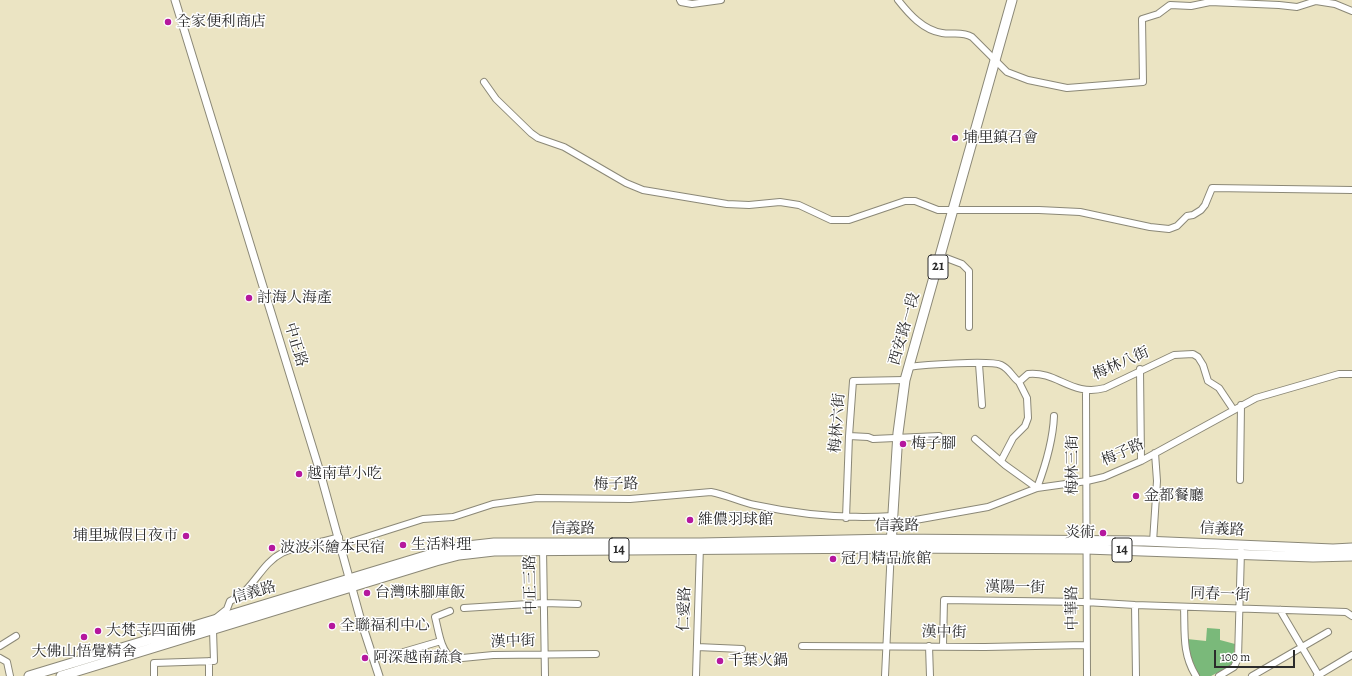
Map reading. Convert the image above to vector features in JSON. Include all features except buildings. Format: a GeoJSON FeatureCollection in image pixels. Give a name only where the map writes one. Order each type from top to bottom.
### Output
{"type":"FeatureCollection","features":[{"type":"Feature","properties":{"kind":"main road","name":"西安路一段"},"geometry":{"type":"LineString","coordinates":[[892,544],[898,439],[905,380],[996,62],[1012,0]]}},
{"type":"Feature","properties":{"kind":"main road","name":"信義路"},"geometry":{"type":"LineString","coordinates":[[1086,545],[1153,542],[1242,549],[1313,557],[1352,556]]}},
{"type":"Feature","properties":{"kind":"main road","name":"信義路"},"geometry":{"type":"LineString","coordinates":[[29,676],[215,619],[459,555],[494,551],[543,547],[700,547],[892,544],[1086,545],[1242,549],[1352,548]]}},
{"type":"Feature","properties":{"kind":"main road","name":"信義路"},"geometry":{"type":"LineString","coordinates":[[61,676],[214,630],[351,583]]}},
{"type":"Feature","properties":{"kind":"main road"},"geometry":{"type":"LineString","coordinates":[[182,629],[184,638]]}},
{"type":"Feature","properties":{"kind":"street","name":"中正路"},"geometry":{"type":"LineString","coordinates":[[175,0],[339,537],[379,676]]}},
{"type":"Feature","properties":{"kind":"street"},"geometry":{"type":"LineString","coordinates":[[680,0],[681,2],[692,4],[721,0]]}},
{"type":"Feature","properties":{"kind":"street"},"geometry":{"type":"LineString","coordinates":[[898,0],[910,15],[931,30],[942,33],[967,34],[972,37],[1007,72],[1016,76],[1067,88],[1143,82],[1144,62],[1142,19],[1158,14],[1170,6],[1191,6],[1210,1],[1297,7],[1316,1],[1334,4],[1352,11]]}},
{"type":"Feature","properties":{"kind":"street"},"geometry":{"type":"LineString","coordinates":[[484,82],[496,99],[538,138],[564,147],[626,183],[643,190],[727,204],[749,205],[780,202],[799,205],[831,220],[848,220],[861,217],[905,201],[915,201],[938,210],[1039,210],[1080,212],[1150,227],[1169,229],[1177,226],[1187,216],[1193,215],[1201,210],[1206,205],[1212,188],[1352,190]]}},
{"type":"Feature","properties":{"kind":"street"},"geometry":{"type":"LineString","coordinates":[[941,256],[962,264],[969,271],[969,327]]}},
{"type":"Feature","properties":{"kind":"street","name":"梅林八街"},"geometry":{"type":"LineString","coordinates":[[1019,382],[1028,374],[1041,373],[1065,384],[1086,391],[1093,391],[1105,388],[1140,369],[1177,354],[1196,355],[1203,365],[1207,380],[1219,388],[1233,409]]}},
{"type":"Feature","properties":{"kind":"street"},"geometry":{"type":"LineString","coordinates":[[908,367],[928,364],[994,363],[1007,369],[1019,382],[1027,398],[1028,418],[1025,426],[1013,438],[1001,461]]}},
{"type":"Feature","properties":{"kind":"street"},"geometry":{"type":"LineString","coordinates":[[979,364],[982,405]]}},
{"type":"Feature","properties":{"kind":"street"},"geometry":{"type":"LineString","coordinates":[[1140,369],[1141,461]]}},
{"type":"Feature","properties":{"kind":"street","name":"梅子路"},"geometry":{"type":"LineString","coordinates":[[341,545],[423,519],[453,517],[494,504],[537,498],[630,499],[711,492],[724,494],[741,502],[764,506],[846,518],[893,520],[988,507],[1037,488],[1104,477],[1141,461],[1233,409],[1256,398],[1322,378],[1339,374],[1352,374]]}},
{"type":"Feature","properties":{"kind":"street","name":"梅林六街"},"geometry":{"type":"LineString","coordinates":[[846,518],[853,381],[905,380]]}},
{"type":"Feature","properties":{"kind":"street","name":"梅林三街"},"geometry":{"type":"LineString","coordinates":[[1086,391],[1086,545]]}},
{"type":"Feature","properties":{"kind":"street"},"geometry":{"type":"LineString","coordinates":[[1240,480],[1241,405]]}},
{"type":"Feature","properties":{"kind":"street"},"geometry":{"type":"LineString","coordinates":[[975,439],[1005,465],[1037,488],[1049,455],[1054,416]]}},
{"type":"Feature","properties":{"kind":"street"},"geometry":{"type":"LineString","coordinates":[[849,436],[868,437],[873,439],[939,436]]}},
{"type":"Feature","properties":{"kind":"street"},"geometry":{"type":"LineString","coordinates":[[1153,542],[1157,481],[1155,453]]}},
{"type":"Feature","properties":{"kind":"street"},"geometry":{"type":"LineString","coordinates":[[215,619],[227,610],[230,601],[238,598],[247,590],[259,573],[282,554],[339,537]]}},
{"type":"Feature","properties":{"kind":"street","name":"西安路一段"},"geometry":{"type":"LineString","coordinates":[[885,676],[892,544]]}},
{"type":"Feature","properties":{"kind":"street","name":"中華路"},"geometry":{"type":"LineString","coordinates":[[1086,545],[1085,602],[1087,676]]}},
{"type":"Feature","properties":{"kind":"street","name":"中正三路"},"geometry":{"type":"LineString","coordinates":[[543,547],[545,676]]}},
{"type":"Feature","properties":{"kind":"street","name":"仁愛路"},"geometry":{"type":"LineString","coordinates":[[696,676],[700,547]]}},
{"type":"Feature","properties":{"kind":"street"},"geometry":{"type":"LineString","coordinates":[[1219,676],[1237,664],[1238,608],[1242,549]]}},
{"type":"Feature","properties":{"kind":"street","name":"漢陽一街"},"geometry":{"type":"LineString","coordinates":[[943,646],[944,600],[1085,602]]}},
{"type":"Feature","properties":{"kind":"street","name":"同春一街"},"geometry":{"type":"LineString","coordinates":[[1085,602],[1184,607],[1346,612],[1352,616]]}},
{"type":"Feature","properties":{"kind":"street"},"geometry":{"type":"LineString","coordinates":[[464,608],[544,603],[578,604]]}},
{"type":"Feature","properties":{"kind":"street"},"geometry":{"type":"LineString","coordinates":[[1135,605],[1136,676]]}},
{"type":"Feature","properties":{"kind":"street"},"geometry":{"type":"LineString","coordinates":[[1184,607],[1185,651],[1188,663],[1196,676]]}},
{"type":"Feature","properties":{"kind":"street"},"geometry":{"type":"LineString","coordinates":[[372,653],[400,653],[441,641],[435,617],[450,610]]}},
{"type":"Feature","properties":{"kind":"street"},"geometry":{"type":"LineString","coordinates":[[1280,610],[1318,676],[1352,656]]}},
{"type":"Feature","properties":{"kind":"street"},"geometry":{"type":"LineString","coordinates":[[209,676],[212,661],[214,630]]}},
{"type":"Feature","properties":{"kind":"street"},"geometry":{"type":"LineString","coordinates":[[1252,676],[1303,648],[1328,632]]}},
{"type":"Feature","properties":{"kind":"street"},"geometry":{"type":"LineString","coordinates":[[0,646],[16,636]]}},
{"type":"Feature","properties":{"kind":"street","name":"漢中街"},"geometry":{"type":"LineString","coordinates":[[441,641],[447,654],[452,659],[544,654],[596,654]]}},
{"type":"Feature","properties":{"kind":"street","name":"漢中街"},"geometry":{"type":"LineString","coordinates":[[802,646],[1086,645]]}},
{"type":"Feature","properties":{"kind":"street"},"geometry":{"type":"LineString","coordinates":[[928,646],[930,676]]}},
{"type":"Feature","properties":{"kind":"street"},"geometry":{"type":"LineString","coordinates":[[697,647],[742,649]]}},
{"type":"Feature","properties":{"kind":"street"},"geometry":{"type":"LineString","coordinates":[[0,658],[7,662],[10,676]]}},
{"type":"Feature","properties":{"kind":"street"},"geometry":{"type":"LineString","coordinates":[[154,676],[154,663],[212,661]]}},
{"type":"Feature","properties":{"kind":"green space"},"geometry":{"type":"Polygon","coordinates":[[[1207,628],[1220,629],[1220,640],[1235,644],[1232,665],[1211,676],[1198,676],[1187,661],[1187,639],[1206,641],[1207,628]]]}},
{"type":"Feature","properties":{"kind":"place","name":"全家便利商店"},"geometry":{"type":"Point","coordinates":[168,22]}},
{"type":"Feature","properties":{"kind":"place","name":"埔里鎮召會"},"geometry":{"type":"Point","coordinates":[955,138]}},
{"type":"Feature","properties":{"kind":"place","name":"討海人海產"},"geometry":{"type":"Point","coordinates":[249,298]}},
{"type":"Feature","properties":{"kind":"place","name":"梅子腳"},"geometry":{"type":"Point","coordinates":[903,444]}},
{"type":"Feature","properties":{"kind":"place","name":"越南草小吃"},"geometry":{"type":"Point","coordinates":[299,474]}},
{"type":"Feature","properties":{"kind":"place","name":"金都餐廳"},"geometry":{"type":"Point","coordinates":[1136,496]}},
{"type":"Feature","properties":{"kind":"place","name":"維儂羽球館"},"geometry":{"type":"Point","coordinates":[690,520]}},
{"type":"Feature","properties":{"kind":"place","name":"炎術"},"geometry":{"type":"Point","coordinates":[1103,533]}},
{"type":"Feature","properties":{"kind":"place","name":"埔里城假日夜市"},"geometry":{"type":"Point","coordinates":[186,536]}},
{"type":"Feature","properties":{"kind":"place","name":"生活料理"},"geometry":{"type":"Point","coordinates":[403,545]}},
{"type":"Feature","properties":{"kind":"place","name":"波波米繪本民宿"},"geometry":{"type":"Point","coordinates":[272,548]}},
{"type":"Feature","properties":{"kind":"place","name":"冠月精品旅館"},"geometry":{"type":"Point","coordinates":[833,559]}},
{"type":"Feature","properties":{"kind":"place","name":"台灣味腳庫飯"},"geometry":{"type":"Point","coordinates":[367,593]}},
{"type":"Feature","properties":{"kind":"place","name":"全聯福利中心"},"geometry":{"type":"Point","coordinates":[332,626]}},
{"type":"Feature","properties":{"kind":"place","name":"大梵寺四面佛"},"geometry":{"type":"Point","coordinates":[98,631]}},
{"type":"Feature","properties":{"kind":"place","name":"大佛山悟覺精舍"},"geometry":{"type":"Point","coordinates":[84,637]}},
{"type":"Feature","properties":{"kind":"place","name":"阿深越南蔬食"},"geometry":{"type":"Point","coordinates":[365,658]}},
{"type":"Feature","properties":{"kind":"place","name":"千葉火鍋"},"geometry":{"type":"Point","coordinates":[720,661]}}]}
